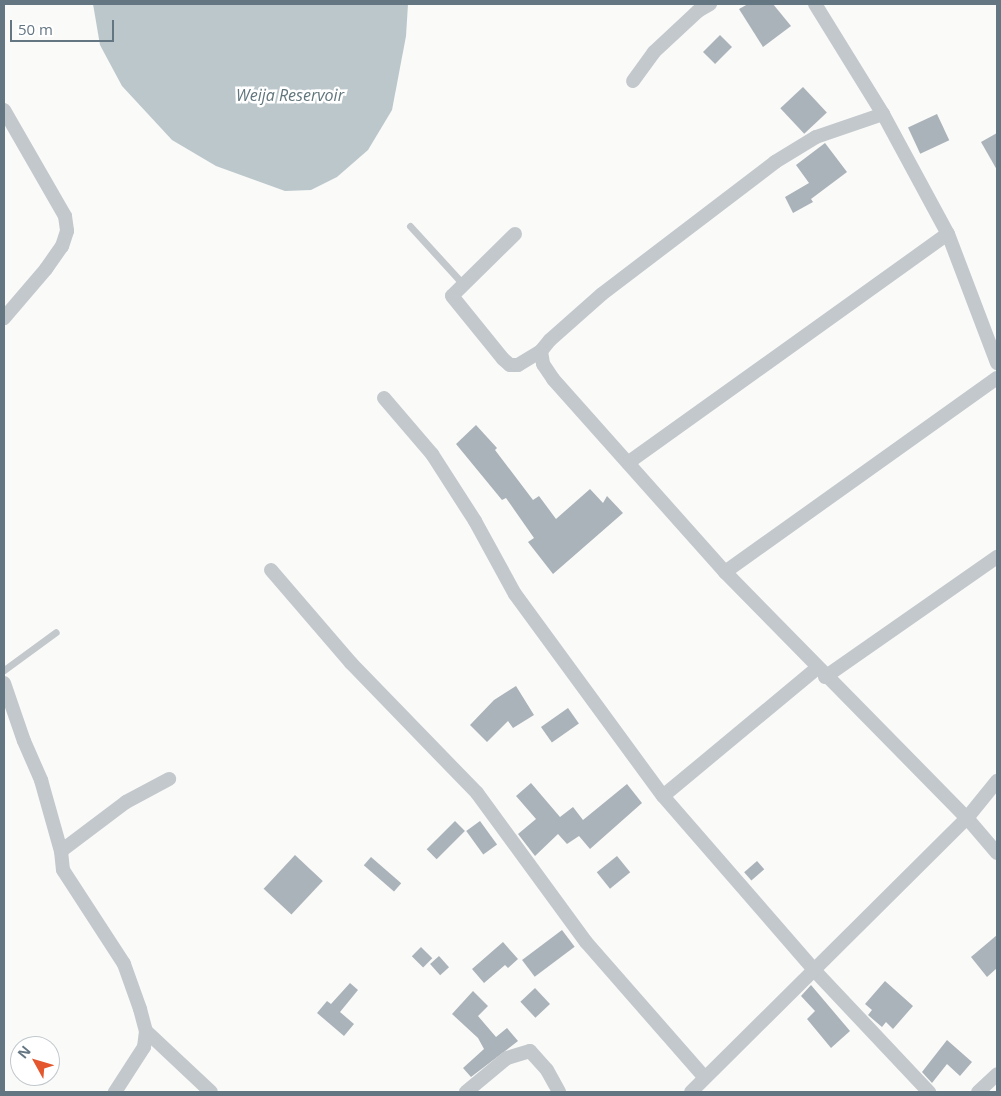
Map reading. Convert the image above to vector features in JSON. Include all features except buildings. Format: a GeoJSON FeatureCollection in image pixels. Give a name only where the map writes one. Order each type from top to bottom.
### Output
{"type":"FeatureCollection","features":[{"type":"Feature","properties":{"kind":"street"},"geometry":{"type":"LineString","coordinates":[[633,81],[654,52],[698,11],[710,4]]}},
{"type":"Feature","properties":{"kind":"street"},"geometry":{"type":"LineString","coordinates":[[814,4],[883,114],[948,234],[997,363]]}},
{"type":"Feature","properties":{"kind":"street"},"geometry":{"type":"LineString","coordinates":[[4,110],[65,216],[67,231],[62,246],[46,269],[4,318]]}},
{"type":"Feature","properties":{"kind":"street"},"geometry":{"type":"LineString","coordinates":[[516,234],[462,283],[452,296],[454,302],[502,359],[510,365],[518,366],[541,351],[550,340],[602,294],[775,162],[816,137],[883,114]]}},
{"type":"Feature","properties":{"kind":"street"},"geometry":{"type":"LineString","coordinates":[[630,462],[948,234]]}},
{"type":"Feature","properties":{"kind":"street"},"geometry":{"type":"LineString","coordinates":[[541,351],[543,364],[553,380],[630,462],[725,572],[821,672],[967,818],[997,853]]}},
{"type":"Feature","properties":{"kind":"street"},"geometry":{"type":"LineString","coordinates":[[725,572],[997,378]]}},
{"type":"Feature","properties":{"kind":"street"},"geometry":{"type":"LineString","coordinates":[[384,398],[432,454],[475,521],[494,562],[515,594],[663,796],[814,970],[929,1092]]}},
{"type":"Feature","properties":{"kind":"street"},"geometry":{"type":"LineString","coordinates":[[663,796],[821,672],[997,557]]}},
{"type":"Feature","properties":{"kind":"street"},"geometry":{"type":"LineString","coordinates":[[271,570],[351,663],[477,793],[586,942],[704,1077]]}},
{"type":"Feature","properties":{"kind":"street"},"geometry":{"type":"LineString","coordinates":[[4,683],[24,741],[41,780],[61,851],[63,870],[70,884],[124,964],[146,1031],[144,1047],[116,1092]]}},
{"type":"Feature","properties":{"kind":"street"},"geometry":{"type":"LineString","coordinates":[[61,851],[126,802],[169,779]]}},
{"type":"Feature","properties":{"kind":"street"},"geometry":{"type":"LineString","coordinates":[[691,1092],[967,818],[997,781]]}},
{"type":"Feature","properties":{"kind":"street"},"geometry":{"type":"LineString","coordinates":[[146,1031],[211,1092]]}},
{"type":"Feature","properties":{"kind":"street"},"geometry":{"type":"LineString","coordinates":[[466,1092],[507,1058],[530,1051],[547,1070],[559,1092]]}},
{"type":"Feature","properties":{"kind":"street"},"geometry":{"type":"LineString","coordinates":[[978,1092],[997,1074]]}},
{"type":"Feature","properties":{"kind":"lane"},"geometry":{"type":"LineString","coordinates":[[410,226],[462,283]]}},
{"type":"Feature","properties":{"kind":"lane"},"geometry":{"type":"LineString","coordinates":[[4,670],[56,632]]}},
{"type":"Feature","properties":{"kind":"water","name":"Weija Reservoir"},"geometry":{"type":"Polygon","coordinates":[[[93,4],[408,4],[406,36],[392,110],[368,150],[337,177],[311,190],[285,191],[216,166],[172,140],[122,86],[100,45],[93,4]]]}}]}
